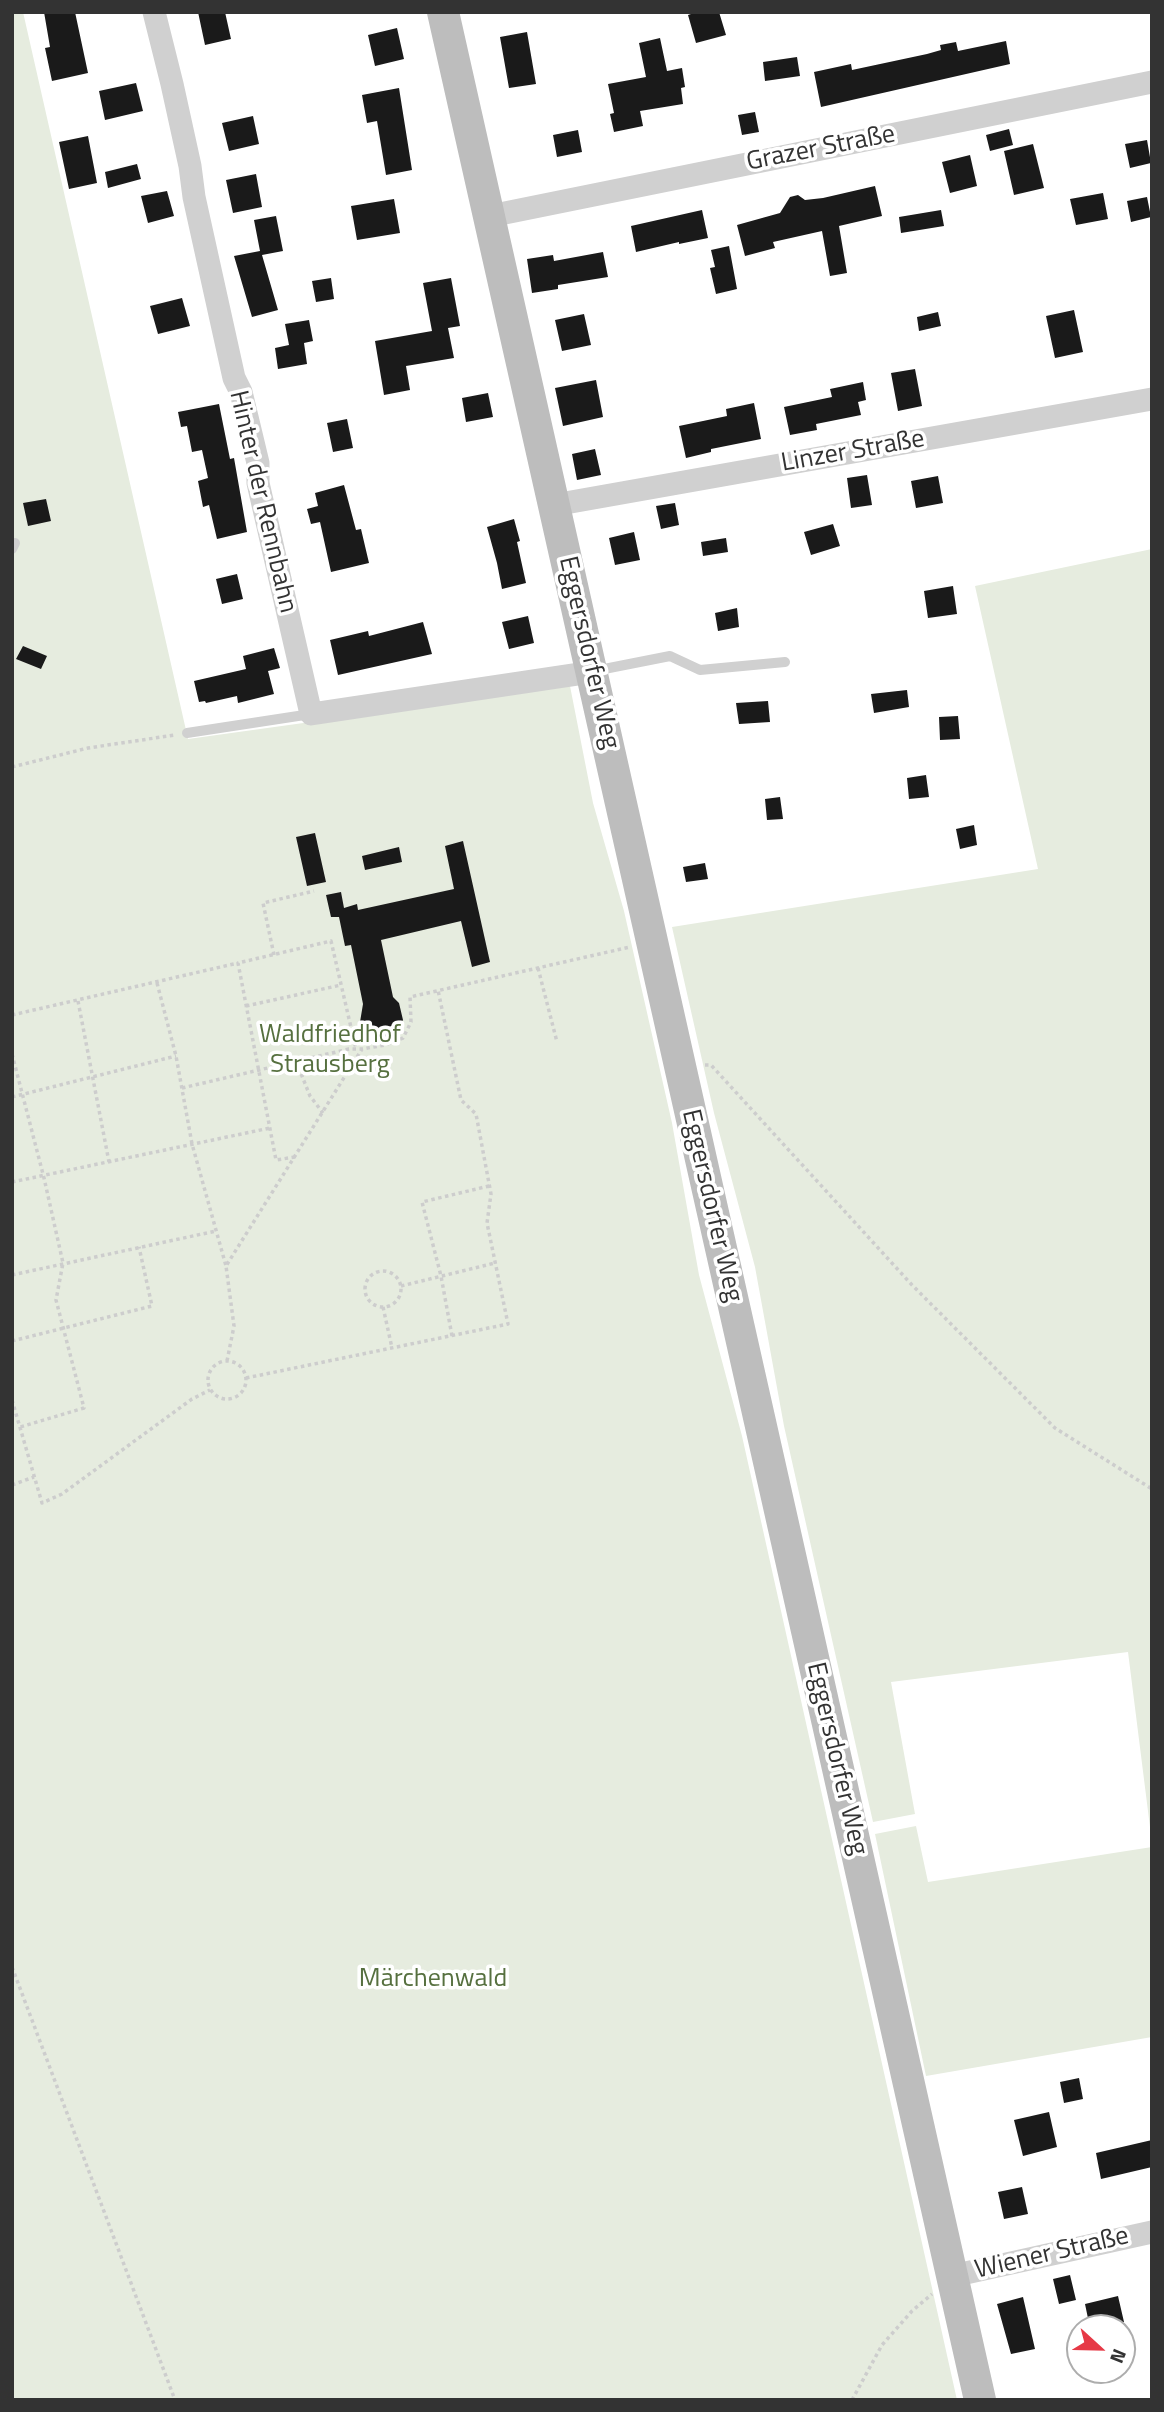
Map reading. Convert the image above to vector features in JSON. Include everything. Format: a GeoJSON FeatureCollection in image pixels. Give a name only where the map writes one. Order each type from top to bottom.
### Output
{"type":"FeatureCollection","features":[{"type":"Feature","properties":{"kind":"main road","name":"Eggersdorfer Weg"},"geometry":{"type":"LineString","coordinates":[[443,12],[980,2400]]}},
{"type":"Feature","properties":{"kind":"street","name":"Hinter der Rennbahn"},"geometry":{"type":"LineString","coordinates":[[154,12],[177,107],[231,365],[241,392],[255,451],[258,483],[311,713]]}},
{"type":"Feature","properties":{"kind":"street","name":"Grazer Straße"},"geometry":{"type":"LineString","coordinates":[[490,216],[1152,82]]}},
{"type":"Feature","properties":{"kind":"street","name":"Linzer Straße"},"geometry":{"type":"LineString","coordinates":[[554,505],[1152,399]]}},
{"type":"Feature","properties":{"kind":"street"},"geometry":{"type":"LineString","coordinates":[[311,713],[592,672]]}},
{"type":"Feature","properties":{"kind":"street","name":"Wiener Straße"},"geometry":{"type":"LineString","coordinates":[[952,2276],[1152,2232]]}},
{"type":"Feature","properties":{"kind":"lane"},"geometry":{"type":"LineString","coordinates":[[592,672],[670,656],[700,670],[785,662]]}},
{"type":"Feature","properties":{"kind":"lane"},"geometry":{"type":"LineString","coordinates":[[187,733],[311,713]]}},
{"type":"Feature","properties":{"kind":"path"},"geometry":{"type":"LineString","coordinates":[[12,767],[88,748],[187,733]]}},
{"type":"Feature","properties":{"kind":"path"},"geometry":{"type":"LineString","coordinates":[[274,955],[263,903],[314,891]]}},
{"type":"Feature","properties":{"kind":"path"},"geometry":{"type":"LineString","coordinates":[[12,1016],[331,941],[356,1049]]}},
{"type":"Feature","properties":{"kind":"path"},"geometry":{"type":"LineString","coordinates":[[182,1088],[296,1061],[385,1045],[403,1038],[411,1022],[410,997],[635,946]]}},
{"type":"Feature","properties":{"kind":"path"},"geometry":{"type":"LineString","coordinates":[[238,963],[276,1160],[295,1157]]}},
{"type":"Feature","properties":{"kind":"path"},"geometry":{"type":"LineString","coordinates":[[538,968],[557,1042]]}},
{"type":"Feature","properties":{"kind":"path"},"geometry":{"type":"LineString","coordinates":[[157,983],[176,1056],[192,1144],[226,1266],[234,1326],[227,1361]]}},
{"type":"Feature","properties":{"kind":"path"},"geometry":{"type":"LineString","coordinates":[[246,1006],[341,985]]}},
{"type":"Feature","properties":{"kind":"path"},"geometry":{"type":"LineString","coordinates":[[246,1378],[508,1324],[487,1223],[491,1194],[476,1114],[461,1100],[438,990]]}},
{"type":"Feature","properties":{"kind":"path"},"geometry":{"type":"LineString","coordinates":[[78,1001],[110,1162]]}},
{"type":"Feature","properties":{"kind":"path"},"geometry":{"type":"LineString","coordinates":[[226,1266],[362,1049]]}},
{"type":"Feature","properties":{"kind":"path"},"geometry":{"type":"LineString","coordinates":[[12,1054],[44,1176],[63,1263],[56,1300],[85,1408],[20,1427]]}},
{"type":"Feature","properties":{"kind":"path"},"geometry":{"type":"LineString","coordinates":[[12,1097],[176,1056]]}},
{"type":"Feature","properties":{"kind":"path"},"geometry":{"type":"LineString","coordinates":[[296,1061],[310,1096],[323,1113]]}},
{"type":"Feature","properties":{"kind":"path"},"geometry":{"type":"LineString","coordinates":[[680,1066],[711,1065],[912,1285],[1055,1428],[1152,1489]]}},
{"type":"Feature","properties":{"kind":"path"},"geometry":{"type":"LineString","coordinates":[[12,1182],[270,1128]]}},
{"type":"Feature","properties":{"kind":"path"},"geometry":{"type":"LineString","coordinates":[[452,1336],[422,1202],[489,1186]]}},
{"type":"Feature","properties":{"kind":"path"},"geometry":{"type":"LineString","coordinates":[[12,1275],[216,1231]]}},
{"type":"Feature","properties":{"kind":"path"},"geometry":{"type":"LineString","coordinates":[[12,1341],[152,1306],[139,1247]]}},
{"type":"Feature","properties":{"kind":"path"},"geometry":{"type":"LineString","coordinates":[[401,1286],[495,1264]]}},
{"type":"Feature","properties":{"kind":"path"},"geometry":{"type":"LineString","coordinates":[[388,1271],[397,1278],[401,1286],[398,1299],[383,1307],[372,1303],[365,1292],[371,1275],[376,1272],[388,1271]]}},
{"type":"Feature","properties":{"kind":"path"},"geometry":{"type":"LineString","coordinates":[[383,1307],[392,1348]]}},
{"type":"Feature","properties":{"kind":"path"},"geometry":{"type":"LineString","coordinates":[[227,1361],[239,1364],[246,1378],[242,1393],[232,1399],[219,1398],[210,1390],[208,1377],[210,1371],[220,1362],[227,1361]]}},
{"type":"Feature","properties":{"kind":"path"},"geometry":{"type":"LineString","coordinates":[[12,1400],[41,1503],[62,1494],[192,1399],[210,1390]]}},
{"type":"Feature","properties":{"kind":"path"},"geometry":{"type":"LineString","coordinates":[[12,1485],[34,1477]]}},
{"type":"Feature","properties":{"kind":"path"},"geometry":{"type":"LineString","coordinates":[[12,1967],[175,2400]]}},
{"type":"Feature","properties":{"kind":"path"},"geometry":{"type":"LineString","coordinates":[[852,2400],[882,2345],[912,2311],[952,2276]]}},
{"type":"Feature","properties":{"kind":"green space","name":"Märchenwald"},"geometry":{"type":"Polygon","coordinates":[[[12,12],[23,12],[188,739],[570,686],[593,803],[624,911],[672,1123],[699,1275],[742,1436],[957,2400],[12,2400],[12,12]]]}},
{"type":"Feature","properties":{"kind":"green space"},"geometry":{"type":"Polygon","coordinates":[[[1152,549],[1152,1843],[1128,1652],[891,1682],[915,1814],[873,1822],[784,1426],[755,1267],[714,1113],[672,927],[1038,869],[975,586],[1152,549]]]}},
{"type":"Feature","properties":{"kind":"green space"},"geometry":{"type":"Polygon","coordinates":[[[916,1826],[928,1882],[1152,1847],[1152,2037],[926,2076],[875,1834],[916,1826]]]}},
{"type":"Feature","properties":{"kind":"building"},"geometry":{"type":"Polygon","coordinates":[[[44,12],[75,12],[88,73],[52,81],[45,48],[50,47],[44,12]]]}},
{"type":"Feature","properties":{"kind":"building"},"geometry":{"type":"Polygon","coordinates":[[[198,12],[225,12],[231,39],[205,45],[198,12]]]}},
{"type":"Feature","properties":{"kind":"building"},"geometry":{"type":"Polygon","coordinates":[[[697,12],[719,12],[726,35],[696,43],[688,15],[697,12]]]}},
{"type":"Feature","properties":{"kind":"building"},"geometry":{"type":"Polygon","coordinates":[[[397,28],[404,59],[375,66],[368,35],[397,28]]]}},
{"type":"Feature","properties":{"kind":"building"},"geometry":{"type":"Polygon","coordinates":[[[527,32],[536,84],[509,88],[500,37],[527,32]]]}},
{"type":"Feature","properties":{"kind":"building"},"geometry":{"type":"Polygon","coordinates":[[[660,38],[667,71],[682,68],[685,87],[681,88],[683,104],[640,111],[643,126],[614,132],[610,114],[614,113],[608,84],[646,77],[639,43],[660,38]]]}},
{"type":"Feature","properties":{"kind":"building"},"geometry":{"type":"Polygon","coordinates":[[[1006,41],[1010,64],[821,107],[814,72],[851,64],[852,70],[927,54],[941,50],[940,45],[956,42],[958,51],[1006,41]]]}},
{"type":"Feature","properties":{"kind":"building"},"geometry":{"type":"Polygon","coordinates":[[[797,57],[800,76],[765,81],[763,62],[797,57]]]}},
{"type":"Feature","properties":{"kind":"building"},"geometry":{"type":"Polygon","coordinates":[[[136,83],[143,111],[105,120],[99,91],[136,83]]]}},
{"type":"Feature","properties":{"kind":"building"},"geometry":{"type":"Polygon","coordinates":[[[399,88],[412,170],[386,175],[377,121],[367,123],[362,95],[399,88]]]}},
{"type":"Feature","properties":{"kind":"building"},"geometry":{"type":"Polygon","coordinates":[[[755,112],[759,132],[742,135],[738,115],[755,112]]]}},
{"type":"Feature","properties":{"kind":"building"},"geometry":{"type":"Polygon","coordinates":[[[253,116],[259,144],[229,151],[222,123],[253,116]]]}},
{"type":"Feature","properties":{"kind":"building"},"geometry":{"type":"Polygon","coordinates":[[[1009,129],[1013,145],[990,151],[986,135],[1009,129]]]}},
{"type":"Feature","properties":{"kind":"building"},"geometry":{"type":"Polygon","coordinates":[[[578,130],[582,152],[557,157],[553,135],[578,130]]]}},
{"type":"Feature","properties":{"kind":"building"},"geometry":{"type":"Polygon","coordinates":[[[88,136],[97,183],[69,189],[59,142],[88,136]]]}},
{"type":"Feature","properties":{"kind":"building"},"geometry":{"type":"Polygon","coordinates":[[[1147,140],[1151,163],[1130,168],[1125,144],[1147,140]]]}},
{"type":"Feature","properties":{"kind":"building"},"geometry":{"type":"Polygon","coordinates":[[[1033,144],[1044,188],[1014,195],[1004,151],[1033,144]]]}},
{"type":"Feature","properties":{"kind":"building"},"geometry":{"type":"Polygon","coordinates":[[[970,155],[977,186],[950,193],[942,162],[970,155]]]}},
{"type":"Feature","properties":{"kind":"building"},"geometry":{"type":"Polygon","coordinates":[[[137,164],[141,179],[108,188],[105,172],[137,164]]]}},
{"type":"Feature","properties":{"kind":"building"},"geometry":{"type":"Polygon","coordinates":[[[256,174],[262,207],[233,213],[226,180],[256,174]]]}},
{"type":"Feature","properties":{"kind":"building"},"geometry":{"type":"Polygon","coordinates":[[[875,186],[882,216],[839,226],[847,273],[830,276],[822,231],[773,242],[775,248],[745,256],[737,225],[780,213],[790,197],[798,195],[805,200],[823,198],[875,186]]]}},
{"type":"Feature","properties":{"kind":"building"},"geometry":{"type":"Polygon","coordinates":[[[167,191],[174,216],[148,223],[141,196],[167,191]]]}},
{"type":"Feature","properties":{"kind":"building"},"geometry":{"type":"Polygon","coordinates":[[[1103,193],[1108,219],[1076,225],[1070,199],[1103,193]]]}},
{"type":"Feature","properties":{"kind":"building"},"geometry":{"type":"Polygon","coordinates":[[[1147,197],[1151,217],[1131,222],[1127,201],[1147,197]]]}},
{"type":"Feature","properties":{"kind":"building"},"geometry":{"type":"Polygon","coordinates":[[[394,199],[400,233],[357,240],[351,206],[394,199]]]}},
{"type":"Feature","properties":{"kind":"building"},"geometry":{"type":"Polygon","coordinates":[[[702,210],[708,238],[636,252],[631,226],[702,210]]]}},
{"type":"Feature","properties":{"kind":"building"},"geometry":{"type":"Polygon","coordinates":[[[941,210],[944,226],[901,233],[899,217],[941,210]]]}},
{"type":"Feature","properties":{"kind":"building"},"geometry":{"type":"Polygon","coordinates":[[[276,216],[283,251],[262,255],[278,310],[252,317],[234,256],[260,251],[254,220],[276,216]]]}},
{"type":"Feature","properties":{"kind":"building"},"geometry":{"type":"Polygon","coordinates":[[[729,246],[737,289],[716,294],[710,268],[715,267],[711,250],[729,246]]]}},
{"type":"Feature","properties":{"kind":"building"},"geometry":{"type":"Polygon","coordinates":[[[603,252],[608,277],[558,285],[558,289],[532,293],[527,259],[553,255],[554,261],[603,252]]]}},
{"type":"Feature","properties":{"kind":"building"},"geometry":{"type":"Polygon","coordinates":[[[331,278],[334,299],[316,302],[312,281],[331,278]]]}},
{"type":"Feature","properties":{"kind":"building"},"geometry":{"type":"Polygon","coordinates":[[[451,278],[460,326],[448,328],[454,358],[406,366],[410,390],[384,395],[375,341],[432,331],[423,283],[451,278]]]}},
{"type":"Feature","properties":{"kind":"building"},"geometry":{"type":"Polygon","coordinates":[[[182,298],[190,326],[158,334],[150,306],[182,298]]]}},
{"type":"Feature","properties":{"kind":"building"},"geometry":{"type":"Polygon","coordinates":[[[1074,310],[1083,352],[1055,358],[1046,316],[1074,310]]]}},
{"type":"Feature","properties":{"kind":"building"},"geometry":{"type":"Polygon","coordinates":[[[938,312],[941,326],[919,331],[917,317],[938,312]]]}},
{"type":"Feature","properties":{"kind":"building"},"geometry":{"type":"Polygon","coordinates":[[[584,314],[591,345],[562,351],[555,320],[584,314]]]}},
{"type":"Feature","properties":{"kind":"building"},"geometry":{"type":"Polygon","coordinates":[[[309,320],[313,341],[304,343],[307,364],[278,369],[275,348],[289,345],[285,324],[309,320]]]}},
{"type":"Feature","properties":{"kind":"building"},"geometry":{"type":"Polygon","coordinates":[[[915,369],[922,406],[898,411],[891,373],[915,369]]]}},
{"type":"Feature","properties":{"kind":"building"},"geometry":{"type":"Polygon","coordinates":[[[596,380],[603,417],[563,426],[555,388],[596,380]]]}},
{"type":"Feature","properties":{"kind":"building"},"geometry":{"type":"Polygon","coordinates":[[[863,382],[866,400],[858,402],[861,415],[816,424],[817,430],[790,435],[784,407],[832,397],[830,389],[863,382]]]}},
{"type":"Feature","properties":{"kind":"building"},"geometry":{"type":"Polygon","coordinates":[[[488,393],[493,417],[466,422],[462,398],[488,393]]]}},
{"type":"Feature","properties":{"kind":"building"},"geometry":{"type":"Polygon","coordinates":[[[754,403],[761,439],[711,449],[711,452],[686,458],[679,426],[727,416],[726,409],[754,403]]]}},
{"type":"Feature","properties":{"kind":"building"},"geometry":{"type":"Polygon","coordinates":[[[219,404],[230,459],[234,458],[247,532],[217,539],[209,505],[203,507],[198,481],[208,478],[202,450],[192,452],[187,426],[181,427],[178,412],[219,404]]]}},
{"type":"Feature","properties":{"kind":"building"},"geometry":{"type":"Polygon","coordinates":[[[347,419],[353,448],[333,452],[327,423],[347,419]]]}},
{"type":"Feature","properties":{"kind":"building"},"geometry":{"type":"Polygon","coordinates":[[[595,449],[601,475],[577,480],[572,454],[595,449]]]}},
{"type":"Feature","properties":{"kind":"building"},"geometry":{"type":"Polygon","coordinates":[[[867,475],[872,505],[851,508],[847,478],[867,475]]]}},
{"type":"Feature","properties":{"kind":"building"},"geometry":{"type":"Polygon","coordinates":[[[938,476],[943,503],[916,508],[911,481],[938,476]]]}},
{"type":"Feature","properties":{"kind":"building"},"geometry":{"type":"Polygon","coordinates":[[[344,485],[356,530],[361,529],[369,563],[331,572],[320,522],[311,524],[307,509],[318,506],[315,493],[344,485]]]}},
{"type":"Feature","properties":{"kind":"building"},"geometry":{"type":"Polygon","coordinates":[[[46,499],[51,521],[28,526],[23,503],[46,499]]]}},
{"type":"Feature","properties":{"kind":"building"},"geometry":{"type":"Polygon","coordinates":[[[675,503],[679,525],[661,529],[656,506],[675,503]]]}},
{"type":"Feature","properties":{"kind":"building"},"geometry":{"type":"Polygon","coordinates":[[[514,519],[526,583],[502,589],[487,527],[514,519]]]}},
{"type":"Feature","properties":{"kind":"building"},"geometry":{"type":"Polygon","coordinates":[[[833,524],[840,546],[811,555],[804,532],[833,524]]]}},
{"type":"Feature","properties":{"kind":"building"},"geometry":{"type":"Polygon","coordinates":[[[634,532],[640,560],[615,565],[609,538],[634,532]]]}},
{"type":"Feature","properties":{"kind":"building"},"geometry":{"type":"Polygon","coordinates":[[[726,538],[728,552],[703,556],[701,542],[726,538]]]}},
{"type":"Feature","properties":{"kind":"building"},"geometry":{"type":"Polygon","coordinates":[[[237,574],[243,599],[222,604],[216,579],[237,574]]]}},
{"type":"Feature","properties":{"kind":"building"},"geometry":{"type":"Polygon","coordinates":[[[953,586],[957,614],[928,618],[924,591],[953,586]]]}},
{"type":"Feature","properties":{"kind":"building"},"geometry":{"type":"Polygon","coordinates":[[[737,608],[739,627],[718,631],[715,613],[737,608]]]}},
{"type":"Feature","properties":{"kind":"building"},"geometry":{"type":"Polygon","coordinates":[[[528,616],[534,643],[509,649],[502,622],[528,616]]]}},
{"type":"Feature","properties":{"kind":"building"},"geometry":{"type":"Polygon","coordinates":[[[423,622],[432,654],[338,675],[330,640],[368,631],[369,636],[423,622]]]}},
{"type":"Feature","properties":{"kind":"building"},"geometry":{"type":"Polygon","coordinates":[[[23,646],[47,656],[41,669],[16,659],[23,646]]]}},
{"type":"Feature","properties":{"kind":"building"},"geometry":{"type":"Polygon","coordinates":[[[274,648],[280,668],[268,671],[274,694],[238,703],[237,696],[199,702],[194,681],[246,669],[243,656],[274,648]]]}},
{"type":"Feature","properties":{"kind":"building"},"geometry":{"type":"Polygon","coordinates":[[[907,690],[909,707],[874,713],[871,694],[907,690]]]}},
{"type":"Feature","properties":{"kind":"building"},"geometry":{"type":"Polygon","coordinates":[[[768,701],[770,722],[739,724],[736,703],[768,701]]]}},
{"type":"Feature","properties":{"kind":"building"},"geometry":{"type":"Polygon","coordinates":[[[958,716],[960,739],[940,740],[939,717],[958,716]]]}},
{"type":"Feature","properties":{"kind":"building"},"geometry":{"type":"Polygon","coordinates":[[[926,775],[929,797],[909,799],[907,778],[926,775]]]}},
{"type":"Feature","properties":{"kind":"building"},"geometry":{"type":"Polygon","coordinates":[[[780,797],[783,819],[767,820],[765,799],[780,797]]]}},
{"type":"Feature","properties":{"kind":"building"},"geometry":{"type":"Polygon","coordinates":[[[974,825],[977,845],[960,849],[956,829],[974,825]]]}},
{"type":"Feature","properties":{"kind":"building"},"geometry":{"type":"Polygon","coordinates":[[[315,833],[326,882],[307,886],[296,837],[315,833]]]}},
{"type":"Feature","properties":{"kind":"building"},"geometry":{"type":"Polygon","coordinates":[[[463,841],[490,962],[472,967],[461,921],[381,940],[393,997],[399,1003],[403,1020],[396,1034],[377,1039],[364,1030],[360,1022],[363,1004],[351,945],[345,946],[339,917],[331,917],[326,895],[341,892],[344,908],[357,904],[358,910],[454,889],[445,846],[463,841]]]}},
{"type":"Feature","properties":{"kind":"building"},"geometry":{"type":"Polygon","coordinates":[[[399,847],[402,862],[365,870],[362,856],[399,847]]]}},
{"type":"Feature","properties":{"kind":"building"},"geometry":{"type":"Polygon","coordinates":[[[705,863],[708,879],[686,882],[683,867],[705,863]]]}},
{"type":"Feature","properties":{"kind":"building"},"geometry":{"type":"Polygon","coordinates":[[[1079,2078],[1083,2099],[1064,2103],[1060,2082],[1079,2078]]]}},
{"type":"Feature","properties":{"kind":"building"},"geometry":{"type":"Polygon","coordinates":[[[1049,2112],[1057,2147],[1023,2156],[1014,2120],[1049,2112]]]}},
{"type":"Feature","properties":{"kind":"building"},"geometry":{"type":"Polygon","coordinates":[[[1152,2140],[1152,2167],[1101,2179],[1096,2153],[1152,2140]]]}},
{"type":"Feature","properties":{"kind":"building"},"geometry":{"type":"Polygon","coordinates":[[[1022,2187],[1028,2214],[1004,2219],[998,2192],[1022,2187]]]}},
{"type":"Feature","properties":{"kind":"building"},"geometry":{"type":"Polygon","coordinates":[[[1070,2275],[1076,2300],[1059,2304],[1053,2279],[1070,2275]]]}},
{"type":"Feature","properties":{"kind":"building"},"geometry":{"type":"Polygon","coordinates":[[[1118,2296],[1122,2314],[1087,2314],[1085,2304],[1118,2296]]]}},
{"type":"Feature","properties":{"kind":"building"},"geometry":{"type":"Polygon","coordinates":[[[1023,2297],[1035,2349],[1011,2354],[997,2304],[1023,2297]]]}},
{"type":"Feature","properties":{"kind":"park label","name":"Waldfriedhof Strausberg"},"geometry":{"type":"Point","coordinates":[330,1051]}}]}
